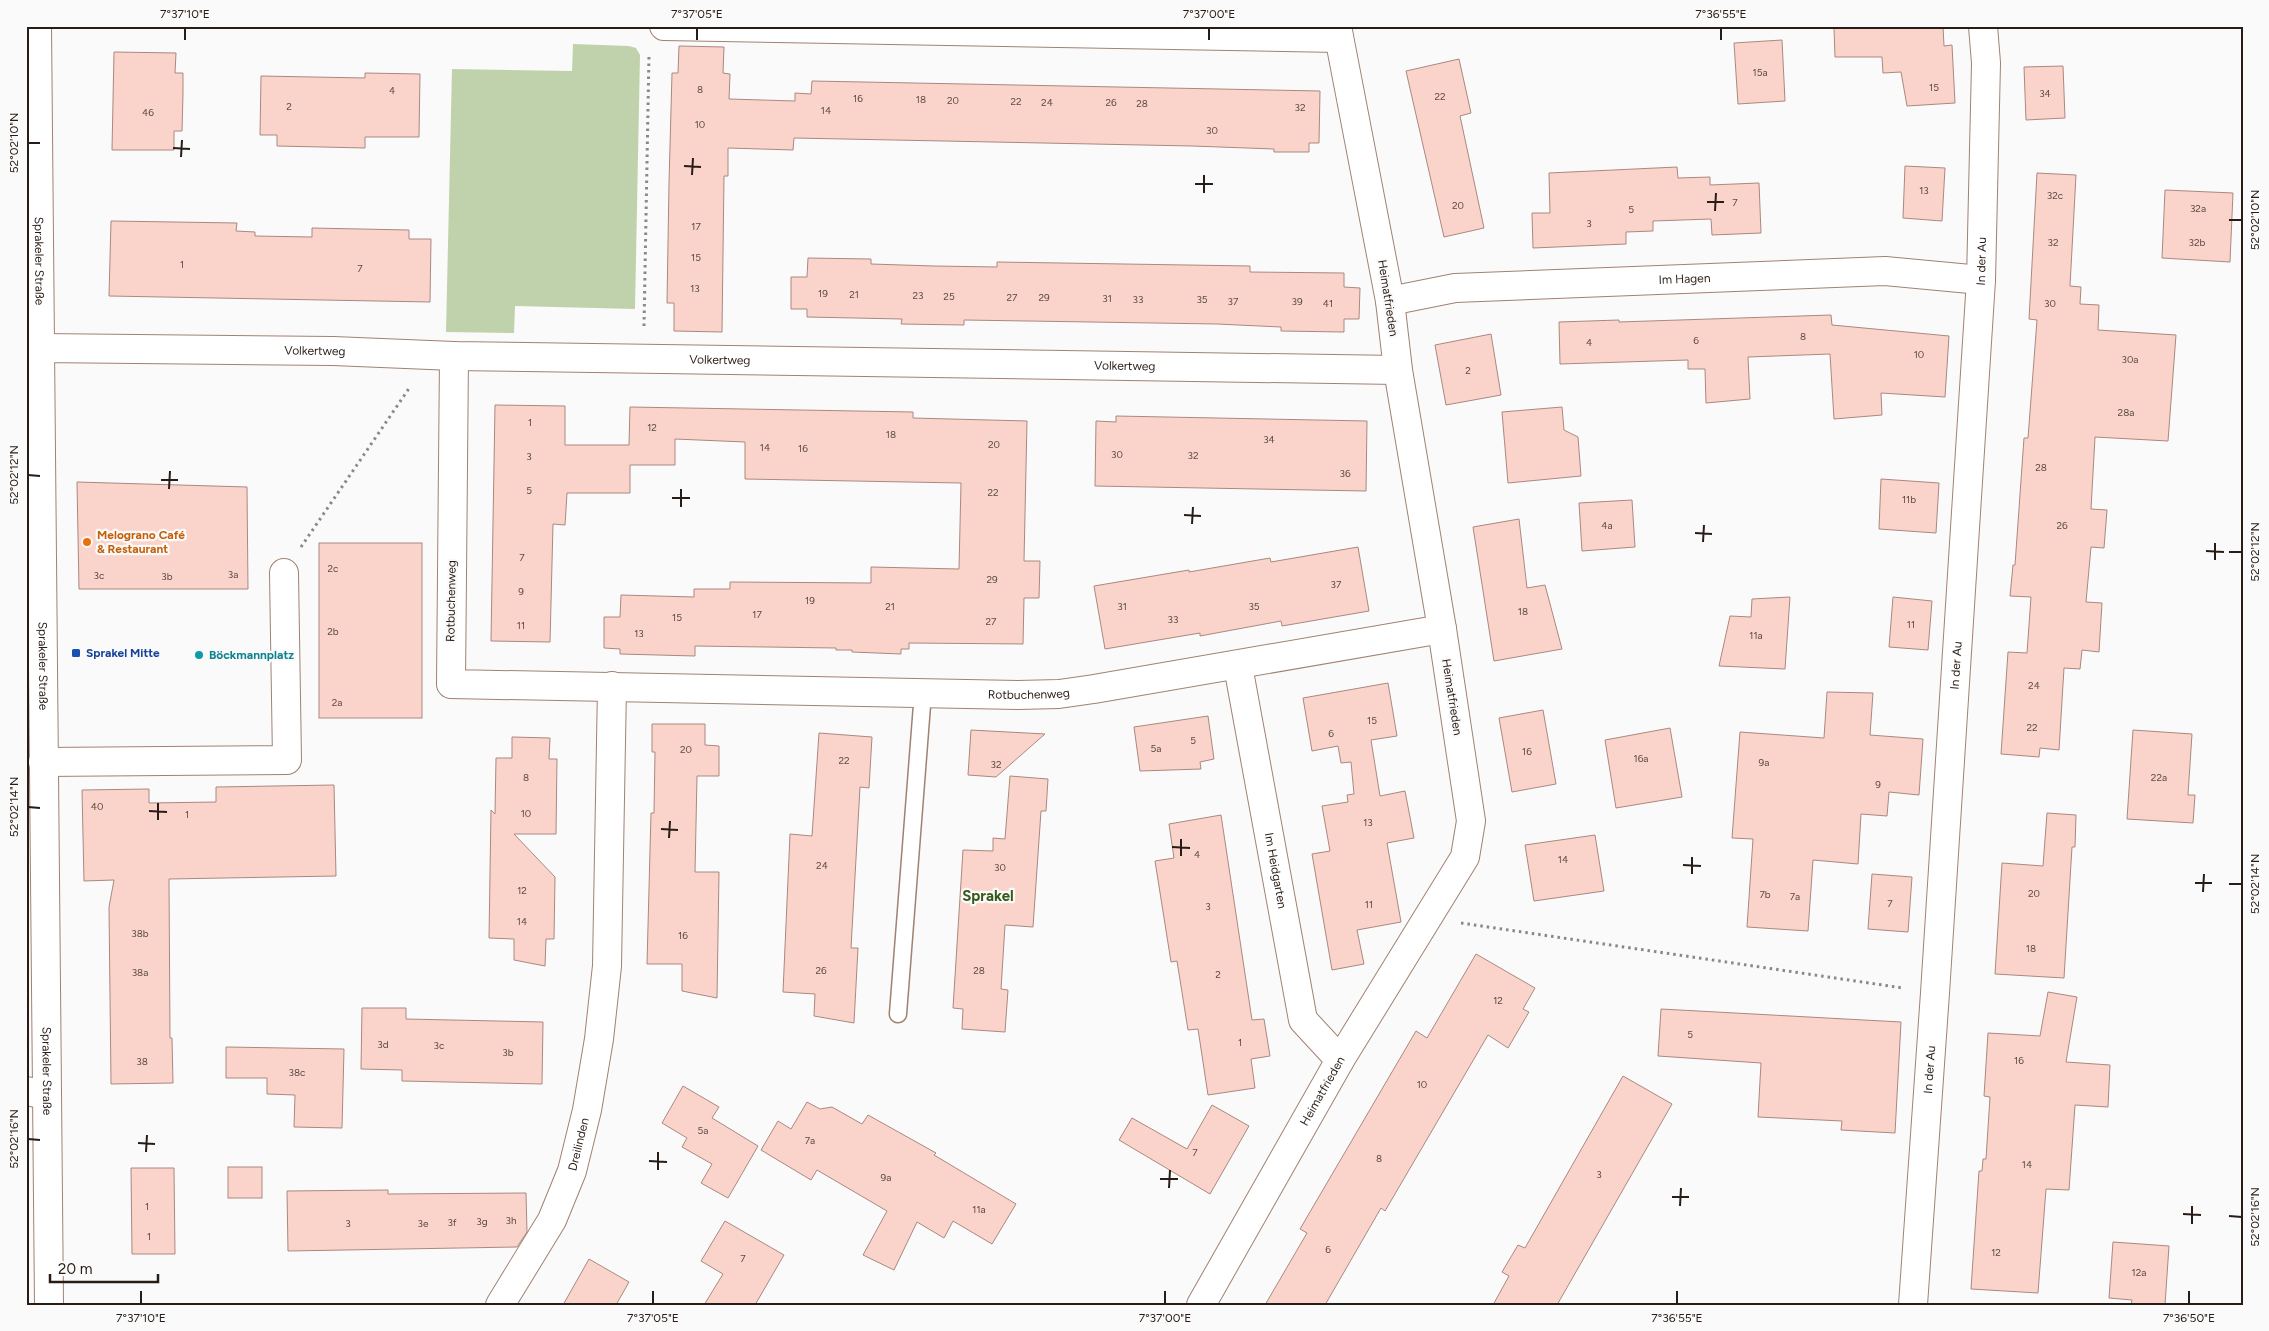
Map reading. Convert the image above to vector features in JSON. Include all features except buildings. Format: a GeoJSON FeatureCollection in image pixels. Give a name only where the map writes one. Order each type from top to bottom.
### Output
{"type":"FeatureCollection","features":[{"type":"Feature","properties":{"kind":"street","name":"Sprakeler Straße"},"geometry":{"type":"LineString","coordinates":[[37,26],[32,171],[33,349],[43,762],[37,1093],[49,1305]]}},
{"type":"Feature","properties":{"kind":"street","name":"In der Au"},"geometry":{"type":"LineString","coordinates":[[1913,1305],[1981,280],[1986,62],[1983,26]]}},
{"type":"Feature","properties":{"kind":"street"},"geometry":{"type":"LineString","coordinates":[[657,36],[1338,32]]}},
{"type":"Feature","properties":{"kind":"street","name":"Heimatfrieden"},"geometry":{"type":"LineString","coordinates":[[1201,1305],[1340,1060],[1465,857],[1471,821],[1442,629],[1398,370],[1390,301],[1338,32]]}},
{"type":"Feature","properties":{"kind":"street","name":"Im Hagen"},"geometry":{"type":"LineString","coordinates":[[1390,301],[1454,288],[1885,271],[1981,280]]}},
{"type":"Feature","properties":{"kind":"street","name":"Volkertweg"},"geometry":{"type":"LineString","coordinates":[[33,349],[333,352],[443,356],[1398,370]]}},
{"type":"Feature","properties":{"kind":"street","name":"Rotbuchenweg"},"geometry":{"type":"LineString","coordinates":[[443,356],[451,684],[1058,694],[1238,666],[1442,629]]}},
{"type":"Feature","properties":{"kind":"street"},"geometry":{"type":"LineString","coordinates":[[43,762],[287,760],[284,573]]}},
{"type":"Feature","properties":{"kind":"street","name":"Im Heidgarten"},"geometry":{"type":"LineString","coordinates":[[1238,666],[1303,1020],[1340,1060]]}},
{"type":"Feature","properties":{"kind":"street","name":"Dreilinden"},"geometry":{"type":"LineString","coordinates":[[500,1305],[552,1220],[572,1171],[594,1066],[607,966],[612,686]]}},
{"type":"Feature","properties":{"kind":"lane"},"geometry":{"type":"LineString","coordinates":[[898,1014],[923,692]]}},
{"type":"Feature","properties":{"kind":"path"},"geometry":{"type":"LineString","coordinates":[[643,359],[657,36]]}},
{"type":"Feature","properties":{"kind":"path"},"geometry":{"type":"LineString","coordinates":[[284,573],[443,356]]}},
{"type":"Feature","properties":{"kind":"path"},"geometry":{"type":"LineString","coordinates":[[1427,918],[1935,993]]}},
{"type":"Feature","properties":{"kind":"green space"},"geometry":{"type":"Polygon","coordinates":[[[573,44],[629,46],[636,48],[640,55],[635,309],[515,306],[514,333],[446,332],[452,69],[572,71],[573,44]]]}},
{"type":"Feature","properties":{"kind":"place","name":"Melograno Café & Restaurant"},"geometry":{"type":"Point","coordinates":[87,542]}},
{"type":"Feature","properties":{"kind":"place","name":"Sprakel Mitte"},"geometry":{"type":"Point","coordinates":[76,653]}},
{"type":"Feature","properties":{"kind":"place","name":"Böckmannplatz"},"geometry":{"type":"Point","coordinates":[199,655]}},
{"type":"Feature","properties":{"kind":"district","name":"Sprakel"},"geometry":{"type":"Point","coordinates":[988,896]}}]}
